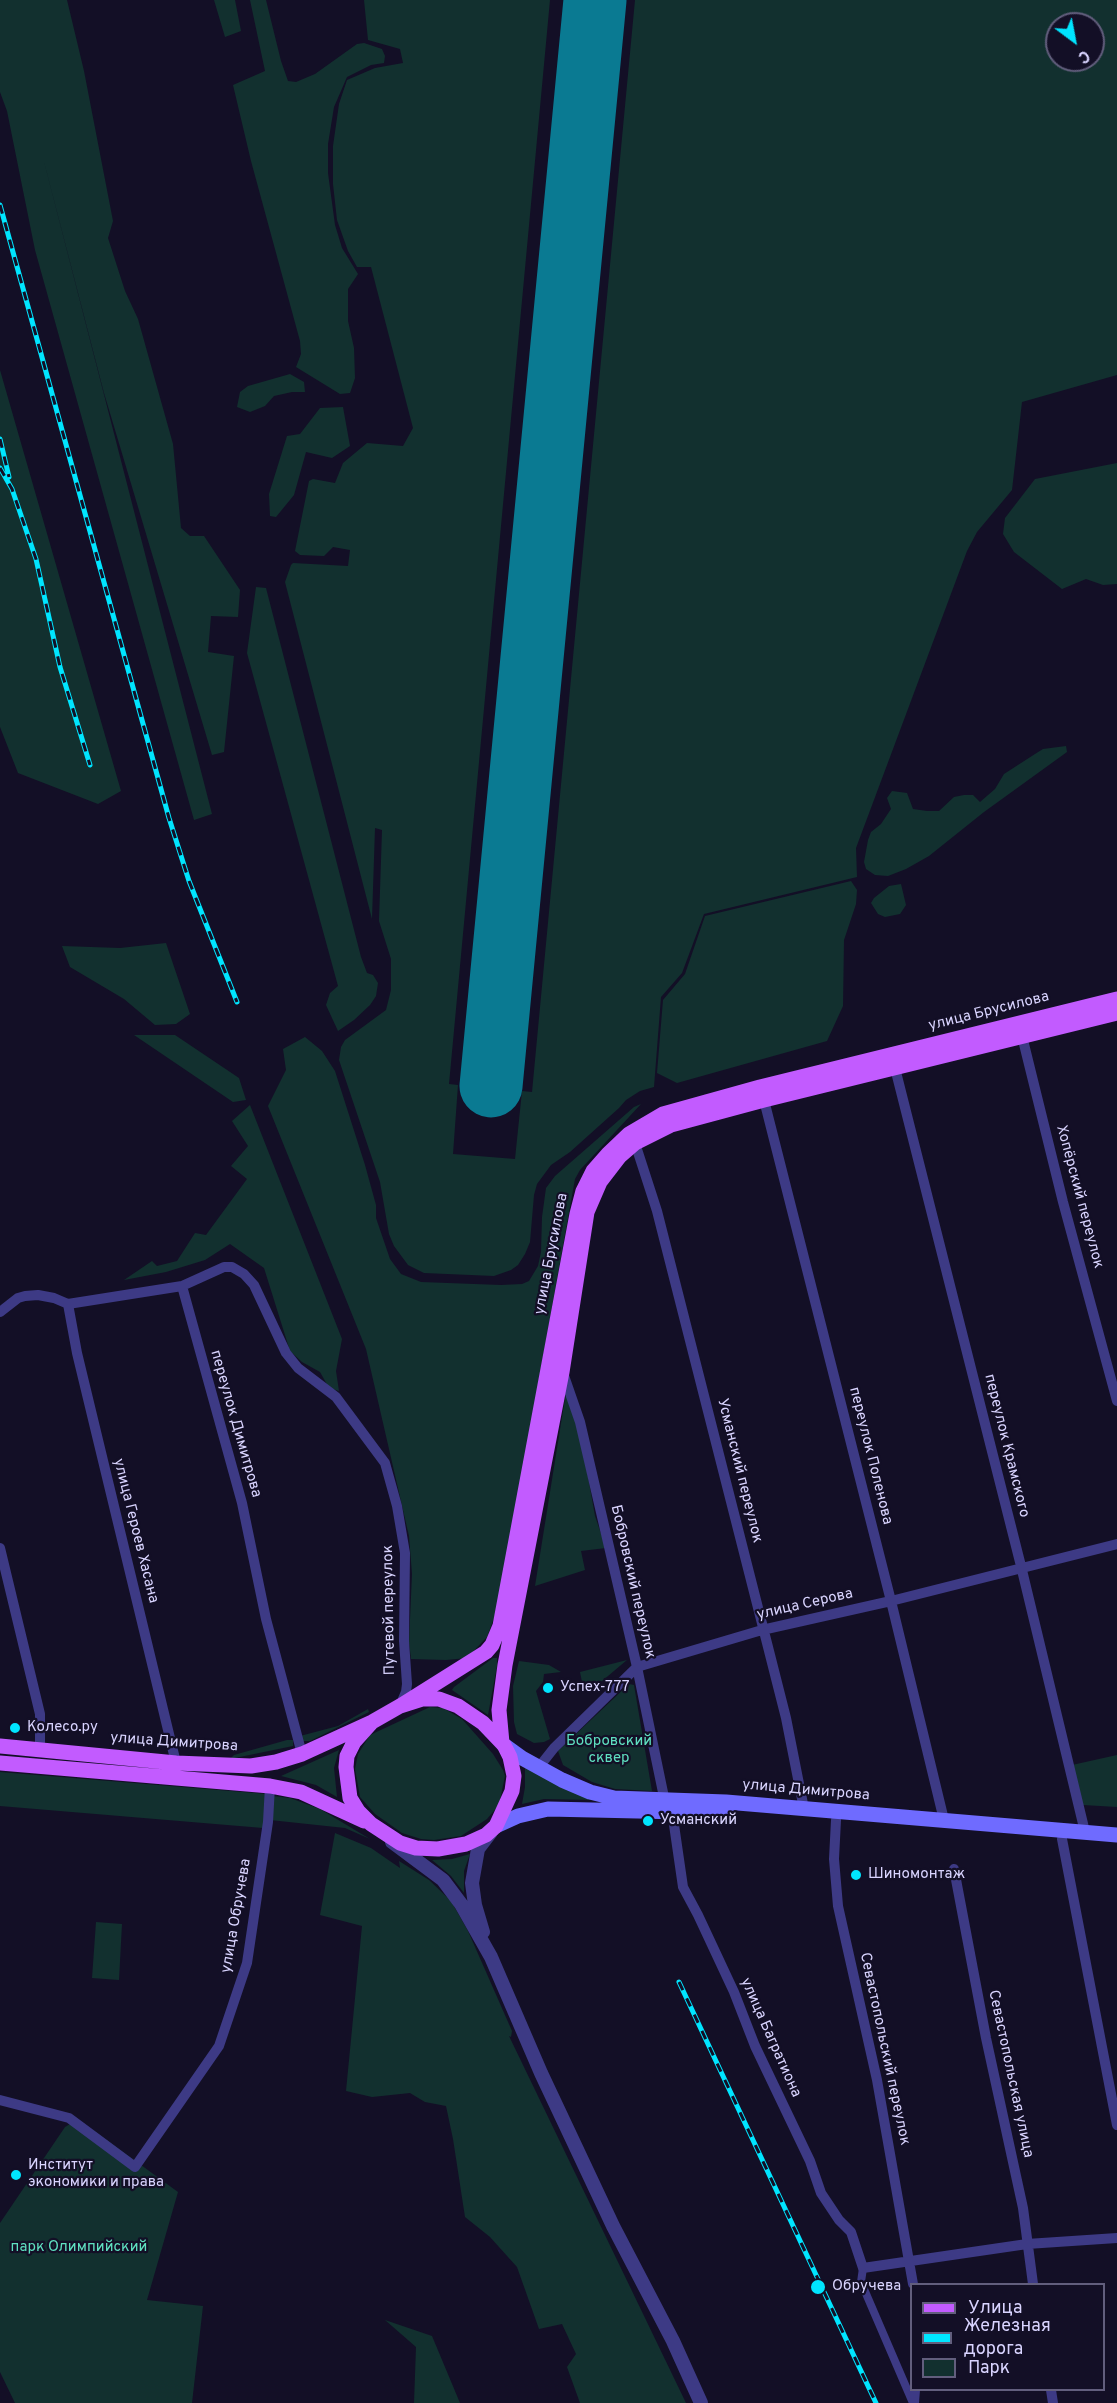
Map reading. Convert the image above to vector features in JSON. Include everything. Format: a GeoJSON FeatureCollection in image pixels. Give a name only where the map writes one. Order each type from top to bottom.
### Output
{"type":"FeatureCollection","features":[{"type":"Feature","properties":{"kind":"main road","name":"улица Брусилова"},"geometry":{"type":"LineString","coordinates":[[400,1706],[486,1652],[492,1645],[500,1626],[577,1214],[583,1191],[593,1171],[608,1154],[629,1134],[663,1114],[771,1084],[1117,999]]}},
{"type":"Feature","properties":{"kind":"main road","name":"улица Брусилова"},"geometry":{"type":"LineString","coordinates":[[503,1744],[499,1710],[505,1665],[562,1372],[587,1212],[600,1182],[620,1156],[635,1143],[671,1125],[1117,1013]]}},
{"type":"Feature","properties":{"kind":"main road","name":"улица Димитрова"},"geometry":{"type":"LineString","coordinates":[[0,1746],[176,1763],[251,1766],[276,1762],[302,1754],[372,1722],[400,1706],[422,1699],[446,1701],[475,1717],[503,1744],[539,1767],[590,1792],[614,1798],[668,1806],[1117,1844]]}},
{"type":"Feature","properties":{"kind":"main road","name":"улица Димитрова"},"geometry":{"type":"LineString","coordinates":[[372,1722],[354,1742],[347,1756],[346,1767],[350,1798],[358,1811],[376,1828]]}},
{"type":"Feature","properties":{"kind":"main road","name":"улица Димитрова"},"geometry":{"type":"LineString","coordinates":[[495,1827],[505,1810],[514,1784],[512,1763],[503,1744]]}},
{"type":"Feature","properties":{"kind":"main road","name":"улица Димитрова"},"geometry":{"type":"LineString","coordinates":[[0,1763],[270,1786],[301,1792],[408,1846],[438,1849],[457,1847],[481,1837],[518,1816],[548,1809],[726,1802],[1117,1835]]}},
{"type":"Feature","properties":{"kind":"street","name":"Хопёрский переулок"},"geometry":{"type":"LineString","coordinates":[[1022,1036],[1066,1213],[1117,1401]]}},
{"type":"Feature","properties":{"kind":"street","name":"переулок Крамского"},"geometry":{"type":"LineString","coordinates":[[895,1068],[1022,1566],[1085,1832]]}},
{"type":"Feature","properties":{"kind":"street","name":"переулок Поленова"},"geometry":{"type":"LineString","coordinates":[[764,1100],[944,1820]]}},
{"type":"Feature","properties":{"kind":"street","name":"Усманский переулок"},"geometry":{"type":"LineString","coordinates":[[635,1143],[657,1211],[786,1718],[804,1809]]}},
{"type":"Feature","properties":{"kind":"street","name":"Путевой переулок"},"geometry":{"type":"LineString","coordinates":[[182,1286],[224,1267],[232,1267],[244,1274],[255,1285],[286,1353],[298,1368],[336,1397],[385,1463],[397,1506],[405,1553],[404,1641],[407,1684],[400,1706]]}},
{"type":"Feature","properties":{"kind":"street"},"geometry":{"type":"LineString","coordinates":[[0,1312],[18,1298],[38,1294],[68,1304],[182,1286]]}},
{"type":"Feature","properties":{"kind":"street","name":"переулок Димитрова"},"geometry":{"type":"LineString","coordinates":[[182,1286],[242,1503],[270,1639],[302,1754]]}},
{"type":"Feature","properties":{"kind":"street","name":"улица Героев Хасана"},"geometry":{"type":"LineString","coordinates":[[68,1304],[77,1353],[176,1763]]}},
{"type":"Feature","properties":{"kind":"street","name":"Бобровский переулок"},"geometry":{"type":"LineString","coordinates":[[562,1372],[580,1422],[668,1806]]}},
{"type":"Feature","properties":{"kind":"street","name":"улица Серова"},"geometry":{"type":"LineString","coordinates":[[539,1767],[554,1748],[637,1667],[762,1630],[891,1601],[1022,1566],[1117,1544]]}},
{"type":"Feature","properties":{"kind":"street"},"geometry":{"type":"LineString","coordinates":[[0,1548],[40,1714],[40,1750]]}},
{"type":"Feature","properties":{"kind":"street","name":"улица Обручева"},"geometry":{"type":"LineString","coordinates":[[0,2100],[69,2118],[135,2167],[219,2046],[247,1963],[268,1822],[270,1786]]}},
{"type":"Feature","properties":{"kind":"street","name":"улица Багратиона"},"geometry":{"type":"LineString","coordinates":[[668,1806],[683,1887],[734,1992],[755,2046],[810,2161],[821,2193],[838,2220],[851,2232],[863,2268],[861,2282],[914,2403]]}},
{"type":"Feature","properties":{"kind":"street","name":"Севастопольский переулок"},"geometry":{"type":"LineString","coordinates":[[836,1820],[834,1859],[838,1906],[878,2080],[913,2283]]}},
{"type":"Feature","properties":{"kind":"street"},"geometry":{"type":"LineString","coordinates":[[490,1957],[475,1905],[472,1883],[478,1850],[495,1827]]}},
{"type":"Feature","properties":{"kind":"street"},"geometry":{"type":"LineString","coordinates":[[376,1828],[443,1880],[461,1904],[490,1957],[541,2073],[613,2226],[673,2341],[701,2403]]}},
{"type":"Feature","properties":{"kind":"street"},"geometry":{"type":"LineString","coordinates":[[1062,1839],[1117,2124]]}},
{"type":"Feature","properties":{"kind":"street","name":"Севастопольская улица"},"geometry":{"type":"LineString","coordinates":[[954,1869],[986,2038],[1023,2208],[1033,2283]]}},
{"type":"Feature","properties":{"kind":"street"},"geometry":{"type":"LineString","coordinates":[[863,2268],[910,2263],[1027,2244],[1117,2238]]}},
{"type":"Feature","properties":{"kind":"green space"},"geometry":{"type":"Polygon","coordinates":[[[0,0],[67,0],[84,71],[113,221],[108,238],[125,291],[138,319],[173,444],[181,528],[190,536],[204,536],[240,590],[238,617],[211,616],[208,652],[234,656],[224,752],[212,755],[104,393],[41,150],[212,814],[194,820],[35,250],[7,111],[0,92],[0,0]]]}},
{"type":"Feature","properties":{"kind":"green space"},"geometry":{"type":"Polygon","coordinates":[[[214,0],[235,0],[241,31],[225,37],[214,0]]]}},
{"type":"Feature","properties":{"kind":"green space"},"geometry":{"type":"Polygon","coordinates":[[[250,0],[266,0],[288,81],[296,82],[315,74],[357,44],[364,43],[382,49],[385,56],[384,63],[371,65],[347,77],[334,107],[328,144],[328,173],[335,225],[342,248],[358,274],[348,289],[348,321],[354,348],[355,378],[350,393],[340,394],[296,367],[301,354],[300,341],[251,161],[233,85],[265,71],[250,0]]]}},
{"type":"Feature","properties":{"kind":"green space"},"geometry":{"type":"Polygon","coordinates":[[[364,0],[550,0],[449,1084],[458,1085],[453,1154],[515,1159],[522,1091],[532,1092],[635,0],[1117,0],[1117,375],[1022,402],[1012,490],[977,532],[967,551],[856,848],[857,877],[704,914],[682,973],[661,997],[654,1087],[640,1091],[626,1100],[570,1152],[551,1165],[537,1184],[530,1242],[525,1254],[518,1265],[511,1270],[494,1276],[424,1273],[408,1265],[394,1246],[389,1234],[380,1182],[339,1060],[341,1047],[345,1040],[386,1010],[391,990],[391,959],[379,921],[382,830],[375,828],[372,919],[285,582],[293,563],[348,566],[350,550],[333,547],[324,556],[300,555],[295,551],[309,481],[313,479],[335,483],[343,463],[367,443],[403,446],[413,428],[371,267],[357,267],[348,251],[337,220],[333,184],[333,146],[339,104],[347,80],[375,68],[403,63],[400,49],[368,40],[364,0]]]}},
{"type":"Feature","properties":{"kind":"green space"},"geometry":{"type":"Polygon","coordinates":[[[0,370],[121,791],[98,804],[18,773],[0,727],[0,370]]]}},
{"type":"Feature","properties":{"kind":"green space"},"geometry":{"type":"Polygon","coordinates":[[[290,374],[304,382],[305,392],[274,396],[265,406],[250,412],[237,407],[240,392],[248,386],[290,374]]]}},
{"type":"Feature","properties":{"kind":"green space"},"geometry":{"type":"Polygon","coordinates":[[[343,407],[350,446],[332,458],[306,452],[294,495],[276,517],[270,516],[269,494],[287,436],[300,434],[320,408],[343,407]]]}},
{"type":"Feature","properties":{"kind":"green space"},"geometry":{"type":"Polygon","coordinates":[[[1117,463],[1117,584],[1103,585],[1086,579],[1062,589],[1014,552],[1003,534],[1005,518],[1035,479],[1117,463]]]}},
{"type":"Feature","properties":{"kind":"green space"},"geometry":{"type":"Polygon","coordinates":[[[256,587],[266,588],[361,957],[367,973],[373,975],[378,983],[376,996],[370,1005],[338,1031],[326,1005],[330,993],[338,986],[247,653],[256,587]]]}},
{"type":"Feature","properties":{"kind":"green space"},"geometry":{"type":"Polygon","coordinates":[[[1066,746],[1067,752],[984,812],[929,856],[888,876],[875,875],[866,869],[864,862],[868,840],[871,832],[881,824],[891,809],[887,798],[892,791],[907,793],[913,809],[927,811],[939,811],[954,797],[964,795],[973,795],[980,802],[995,789],[1004,774],[1043,749],[1066,746]]]}},
{"type":"Feature","properties":{"kind":"green space"},"geometry":{"type":"Polygon","coordinates":[[[851,881],[857,890],[856,904],[844,940],[843,1006],[827,1041],[677,1083],[657,1073],[663,1000],[685,974],[705,916],[851,881]]]}},
{"type":"Feature","properties":{"kind":"green space"},"geometry":{"type":"Polygon","coordinates":[[[901,884],[906,905],[900,914],[885,917],[878,914],[871,903],[874,898],[889,886],[901,884]]]}},
{"type":"Feature","properties":{"kind":"green space"},"geometry":{"type":"Polygon","coordinates":[[[166,943],[190,1014],[176,1024],[155,1025],[124,999],[70,967],[62,946],[120,948],[166,943]]]}},
{"type":"Feature","properties":{"kind":"green space"},"geometry":{"type":"Polygon","coordinates":[[[134,1035],[175,1035],[239,1078],[246,1100],[233,1102],[134,1035]]]}},
{"type":"Feature","properties":{"kind":"green space"},"geometry":{"type":"Polygon","coordinates":[[[305,1037],[322,1051],[335,1071],[365,1165],[376,1205],[376,1218],[390,1259],[401,1274],[421,1282],[501,1285],[522,1284],[529,1281],[538,1266],[541,1252],[546,1188],[555,1176],[634,1107],[641,1104],[580,1170],[575,1179],[498,1607],[487,1637],[467,1658],[411,1659],[409,1642],[412,1574],[409,1536],[366,1349],[268,1106],[286,1070],[283,1049],[305,1037]]]}},
{"type":"Feature","properties":{"kind":"green space"},"geometry":{"type":"Polygon","coordinates":[[[250,1105],[342,1339],[336,1371],[339,1391],[329,1388],[320,1372],[302,1362],[290,1351],[264,1268],[230,1244],[205,1260],[166,1272],[124,1280],[152,1261],[157,1266],[177,1261],[195,1233],[206,1235],[247,1179],[231,1166],[248,1146],[232,1121],[250,1105]]]}},
{"type":"Feature","properties":{"kind":"green space"},"geometry":{"type":"Polygon","coordinates":[[[566,1392],[573,1392],[595,1516],[606,1548],[581,1551],[585,1570],[535,1586],[566,1392]]]}},
{"type":"Feature","properties":{"kind":"green space"},"geometry":{"type":"Polygon","coordinates":[[[493,1658],[497,1658],[497,1666],[488,1715],[452,1690],[493,1658]]]}},
{"type":"Feature","properties":{"kind":"green space"},"geometry":{"type":"Polygon","coordinates":[[[627,1660],[589,1692],[582,1682],[580,1672],[627,1660]]]}},
{"type":"Feature","properties":{"kind":"green space"},"geometry":{"type":"Polygon","coordinates":[[[519,1661],[549,1665],[561,1672],[544,1674],[543,1682],[536,1691],[550,1739],[544,1742],[534,1743],[517,1734],[514,1722],[513,1686],[519,1661]]]}},
{"type":"Feature","properties":{"kind":"green space","name":"Бобровский сквер"},"geometry":{"type":"Polygon","coordinates":[[[629,1684],[634,1685],[652,1791],[615,1789],[592,1782],[563,1765],[558,1751],[629,1684]]]}},
{"type":"Feature","properties":{"kind":"green space"},"geometry":{"type":"Polygon","coordinates":[[[430,1707],[443,1708],[462,1719],[493,1754],[505,1776],[499,1805],[487,1819],[461,1836],[434,1840],[421,1839],[402,1833],[375,1814],[360,1797],[355,1769],[358,1754],[370,1735],[430,1707]]]}},
{"type":"Feature","properties":{"kind":"green space"},"geometry":{"type":"Polygon","coordinates":[[[368,1709],[369,1712],[310,1741],[302,1741],[300,1736],[338,1726],[368,1709]]]}},
{"type":"Feature","properties":{"kind":"green space"},"geometry":{"type":"Polygon","coordinates":[[[293,1740],[293,1746],[230,1759],[234,1755],[293,1740]]]}},
{"type":"Feature","properties":{"kind":"green space"},"geometry":{"type":"Polygon","coordinates":[[[339,1750],[334,1768],[337,1797],[316,1785],[281,1776],[339,1750]]]}},
{"type":"Feature","properties":{"kind":"green space"},"geometry":{"type":"Polygon","coordinates":[[[1117,1755],[1117,1807],[1083,1805],[1072,1765],[1117,1755]]]}},
{"type":"Feature","properties":{"kind":"green space"},"geometry":{"type":"Polygon","coordinates":[[[525,1767],[592,1800],[544,1799],[522,1804],[525,1767]]]}},
{"type":"Feature","properties":{"kind":"green space"},"geometry":{"type":"Polygon","coordinates":[[[0,1772],[267,1794],[263,1828],[0,1806],[0,1772]]]}},
{"type":"Feature","properties":{"kind":"green space"},"geometry":{"type":"Polygon","coordinates":[[[273,1796],[290,1798],[320,1809],[370,1839],[345,1828],[270,1820],[273,1796]]]}},
{"type":"Feature","properties":{"kind":"green space"},"geometry":{"type":"Polygon","coordinates":[[[335,1833],[371,1848],[400,1868],[399,1861],[429,1880],[451,1901],[468,1931],[512,2031],[511,2037],[509,2036],[686,2403],[580,2403],[567,2367],[576,2354],[562,2324],[539,2329],[517,2267],[490,2237],[465,2217],[446,2106],[425,2102],[410,2093],[372,2097],[346,2091],[362,1926],[320,1915],[335,1833]]]}},
{"type":"Feature","properties":{"kind":"green space"},"geometry":{"type":"Polygon","coordinates":[[[470,1854],[464,1871],[464,1893],[451,1876],[432,1860],[452,1859],[470,1854]]]}},
{"type":"Feature","properties":{"kind":"green space"},"geometry":{"type":"Polygon","coordinates":[[[96,1922],[122,1924],[119,1980],[92,1978],[96,1922]]]}},
{"type":"Feature","properties":{"kind":"green space","name":"парк Олимпийский"},"geometry":{"type":"Polygon","coordinates":[[[78,2119],[178,2192],[147,2300],[203,2306],[192,2403],[15,2403],[0,2372],[0,2223],[65,2127],[78,2119]]]}},
{"type":"Feature","properties":{"kind":"green space"},"geometry":{"type":"Polygon","coordinates":[[[385,2320],[432,2336],[460,2403],[414,2403],[416,2347],[385,2320]]]}},
{"type":"Feature","properties":{"kind":"runway"},"geometry":{"type":"LineString","coordinates":[[491,1086],[595,0]]}},
{"type":"Feature","properties":{"kind":"railway"},"geometry":{"type":"LineString","coordinates":[[0,205],[169,818],[189,881],[237,1002]]}},
{"type":"Feature","properties":{"kind":"railway"},"geometry":{"type":"LineString","coordinates":[[0,439],[9,477]]}},
{"type":"Feature","properties":{"kind":"railway"},"geometry":{"type":"LineString","coordinates":[[0,468],[12,489],[36,559],[60,667],[90,765]]}},
{"type":"Feature","properties":{"kind":"railway"},"geometry":{"type":"LineString","coordinates":[[679,1982],[876,2403]]}},
{"type":"Feature","properties":{"kind":"place","name":"Успех-777"},"geometry":{"type":"Point","coordinates":[548,1688]}},
{"type":"Feature","properties":{"kind":"place","name":"Колесо.ру"},"geometry":{"type":"Point","coordinates":[15,1728]}},
{"type":"Feature","properties":{"kind":"place","name":"Усманский"},"geometry":{"type":"Point","coordinates":[648,1821]}},
{"type":"Feature","properties":{"kind":"place","name":"Шиномонтаж"},"geometry":{"type":"Point","coordinates":[856,1875]}},
{"type":"Feature","properties":{"kind":"place","name":"Институт экономики и права"},"geometry":{"type":"Point","coordinates":[16,2175]}},
{"type":"Feature","properties":{"kind":"place","name":"Обручева"},"geometry":{"type":"Point","coordinates":[818,2287]}}]}
